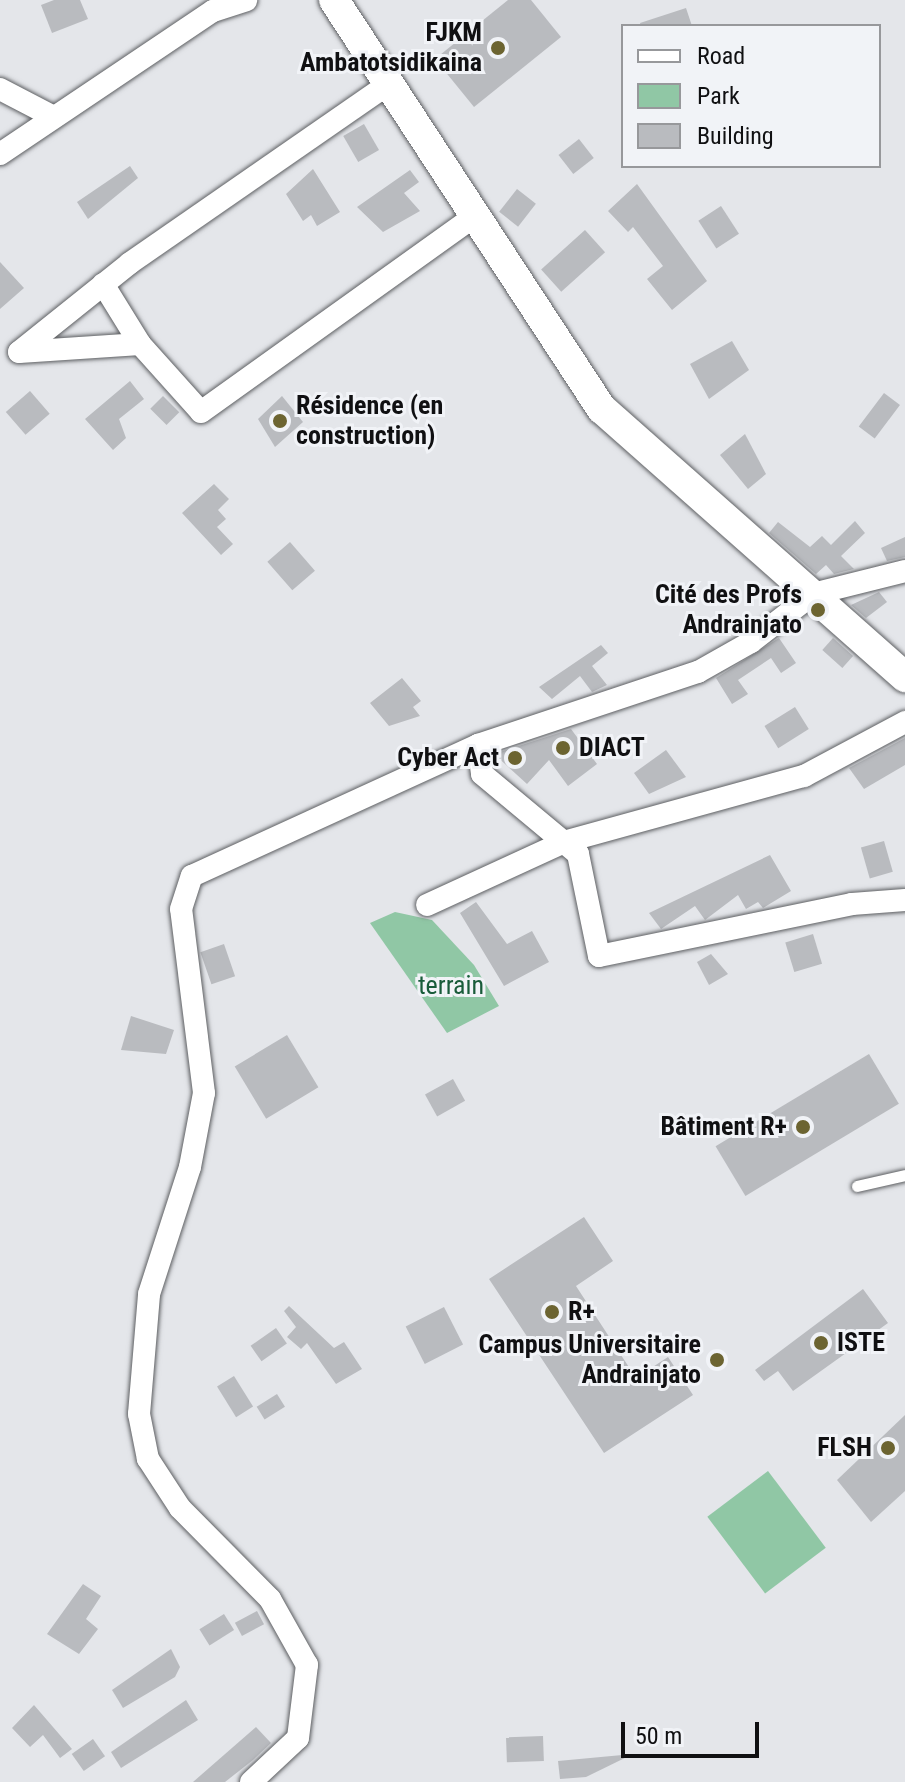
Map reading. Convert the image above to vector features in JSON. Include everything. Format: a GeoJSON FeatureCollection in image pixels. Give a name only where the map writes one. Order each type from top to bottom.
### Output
{"type":"FeatureCollection","features":[{"type":"Feature","properties":{"kind":"street"},"geometry":{"type":"LineString","coordinates":[[0,154],[52,116],[213,11],[246,0]]}},
{"type":"Feature","properties":{"kind":"street"},"geometry":{"type":"LineString","coordinates":[[334,0],[473,217],[602,409],[905,677]]}},
{"type":"Feature","properties":{"kind":"street"},"geometry":{"type":"LineString","coordinates":[[140,344],[19,352],[103,284],[387,85]]}},
{"type":"Feature","properties":{"kind":"street"},"geometry":{"type":"LineString","coordinates":[[0,89],[52,116]]}},
{"type":"Feature","properties":{"kind":"street"},"geometry":{"type":"LineString","coordinates":[[103,284],[140,344],[201,412],[473,217]]}},
{"type":"Feature","properties":{"kind":"street"},"geometry":{"type":"LineString","coordinates":[[251,1782],[298,1738],[307,1665],[270,1599],[180,1508],[148,1459],[139,1414],[149,1294],[190,1167],[204,1093],[181,909],[192,876],[478,745],[698,672],[751,642],[813,594],[905,571]]}},
{"type":"Feature","properties":{"kind":"street"},"geometry":{"type":"LineString","coordinates":[[427,905],[564,842],[804,776],[905,722]]}},
{"type":"Feature","properties":{"kind":"street"},"geometry":{"type":"LineString","coordinates":[[478,745],[482,774],[578,854],[592,897],[599,956],[852,904],[905,900]]}},
{"type":"Feature","properties":{"kind":"lane"},"geometry":{"type":"LineString","coordinates":[[857,1186],[905,1175]]}},
{"type":"Feature","properties":{"kind":"green space","name":"terrain"},"geometry":{"type":"Polygon","coordinates":[[[395,912],[432,920],[474,965],[499,1006],[447,1033],[370,923],[395,912]]]}},
{"type":"Feature","properties":{"kind":"green space"},"geometry":{"type":"Polygon","coordinates":[[[768,1471],[826,1548],[765,1593],[707,1517],[768,1471]]]}},
{"type":"Feature","properties":{"kind":"building"},"geometry":{"type":"Polygon","coordinates":[[[54,0],[80,0],[88,19],[52,33],[41,5],[54,0]]]}},
{"type":"Feature","properties":{"kind":"building","name":"FJKM Ambatotsidikaina"},"geometry":{"type":"Polygon","coordinates":[[[508,0],[531,0],[561,37],[474,107],[435,59],[508,0]]]}},
{"type":"Feature","properties":{"kind":"building"},"geometry":{"type":"Polygon","coordinates":[[[686,8],[691,24],[640,24],[686,8]]]}},
{"type":"Feature","properties":{"kind":"building"},"geometry":{"type":"Polygon","coordinates":[[[364,124],[379,150],[358,162],[343,136],[364,124]]]}},
{"type":"Feature","properties":{"kind":"building"},"geometry":{"type":"Polygon","coordinates":[[[579,139],[594,158],[573,174],[559,155],[579,139]]]}},
{"type":"Feature","properties":{"kind":"building"},"geometry":{"type":"Polygon","coordinates":[[[130,166],[138,178],[88,219],[77,202],[130,166]]]}},
{"type":"Feature","properties":{"kind":"building"},"geometry":{"type":"Polygon","coordinates":[[[313,169],[340,212],[317,226],[311,215],[303,221],[286,194],[313,169]]]}},
{"type":"Feature","properties":{"kind":"building"},"geometry":{"type":"Polygon","coordinates":[[[410,170],[419,182],[404,193],[420,211],[383,232],[357,207],[410,170]]]}},
{"type":"Feature","properties":{"kind":"building"},"geometry":{"type":"Polygon","coordinates":[[[637,184],[707,281],[672,310],[647,279],[663,266],[633,227],[628,232],[608,211],[637,184]]]}},
{"type":"Feature","properties":{"kind":"building"},"geometry":{"type":"Polygon","coordinates":[[[517,189],[536,204],[518,227],[499,212],[517,189]]]}},
{"type":"Feature","properties":{"kind":"building"},"geometry":{"type":"Polygon","coordinates":[[[721,206],[739,234],[716,248],[698,221],[721,206]]]}},
{"type":"Feature","properties":{"kind":"building"},"geometry":{"type":"Polygon","coordinates":[[[585,230],[605,252],[561,292],[541,269],[585,230]]]}},
{"type":"Feature","properties":{"kind":"building"},"geometry":{"type":"Polygon","coordinates":[[[0,262],[24,288],[0,309],[0,262]]]}},
{"type":"Feature","properties":{"kind":"building"},"geometry":{"type":"Polygon","coordinates":[[[732,341],[749,370],[709,399],[690,364],[732,341]]]}},
{"type":"Feature","properties":{"kind":"building"},"geometry":{"type":"Polygon","coordinates":[[[130,381],[144,399],[119,419],[126,438],[113,450],[85,419],[130,381]]]}},
{"type":"Feature","properties":{"kind":"building"},"geometry":{"type":"Polygon","coordinates":[[[30,391],[50,414],[26,435],[6,412],[30,391]]]}},
{"type":"Feature","properties":{"kind":"building"},"geometry":{"type":"Polygon","coordinates":[[[884,393],[900,405],[875,439],[859,427],[884,393]]]}},
{"type":"Feature","properties":{"kind":"building"},"geometry":{"type":"Polygon","coordinates":[[[163,396],[179,412],[167,425],[150,409],[163,396]]]}},
{"type":"Feature","properties":{"kind":"building","name":"Résidence (en construction)"},"geometry":{"type":"Polygon","coordinates":[[[282,396],[303,422],[275,447],[258,419],[282,396]]]}},
{"type":"Feature","properties":{"kind":"building"},"geometry":{"type":"Polygon","coordinates":[[[745,434],[766,474],[748,489],[720,455],[745,434]]]}},
{"type":"Feature","properties":{"kind":"building"},"geometry":{"type":"Polygon","coordinates":[[[214,484],[229,499],[218,510],[226,519],[217,527],[233,544],[221,555],[182,513],[214,484]]]}},
{"type":"Feature","properties":{"kind":"building"},"geometry":{"type":"Polygon","coordinates":[[[855,521],[865,533],[841,556],[854,569],[834,574],[826,565],[816,574],[769,533],[778,522],[810,547],[822,536],[831,545],[855,521]]]}},
{"type":"Feature","properties":{"kind":"building"},"geometry":{"type":"Polygon","coordinates":[[[905,537],[905,557],[887,561],[881,548],[905,537]]]}},
{"type":"Feature","properties":{"kind":"building"},"geometry":{"type":"Polygon","coordinates":[[[290,542],[315,571],[292,590],[267,562],[290,542]]]}},
{"type":"Feature","properties":{"kind":"building"},"geometry":{"type":"Polygon","coordinates":[[[879,592],[887,602],[866,618],[851,605],[879,592]]]}},
{"type":"Feature","properties":{"kind":"building"},"geometry":{"type":"Polygon","coordinates":[[[779,638],[796,663],[781,673],[771,658],[738,680],[748,694],[732,704],[716,678],[779,638]]]}},
{"type":"Feature","properties":{"kind":"building"},"geometry":{"type":"Polygon","coordinates":[[[833,638],[853,656],[842,668],[822,650],[833,638]]]}},
{"type":"Feature","properties":{"kind":"building"},"geometry":{"type":"Polygon","coordinates":[[[601,645],[608,653],[592,666],[607,685],[592,692],[580,676],[552,699],[539,687],[601,645]]]}},
{"type":"Feature","properties":{"kind":"building"},"geometry":{"type":"Polygon","coordinates":[[[402,678],[421,701],[413,707],[420,716],[389,726],[370,703],[402,678]]]}},
{"type":"Feature","properties":{"kind":"building"},"geometry":{"type":"Polygon","coordinates":[[[795,707],[809,729],[778,748],[764,726],[795,707]]]}},
{"type":"Feature","properties":{"kind":"building"},"geometry":{"type":"Polygon","coordinates":[[[571,729],[597,764],[568,786],[549,760],[527,784],[494,754],[571,729]]]}},
{"type":"Feature","properties":{"kind":"building"},"geometry":{"type":"Polygon","coordinates":[[[905,738],[905,765],[864,789],[849,768],[905,738]]]}},
{"type":"Feature","properties":{"kind":"building"},"geometry":{"type":"Polygon","coordinates":[[[666,750],[686,777],[649,794],[634,773],[666,750]]]}},
{"type":"Feature","properties":{"kind":"building"},"geometry":{"type":"Polygon","coordinates":[[[884,841],[893,872],[870,878],[861,848],[884,841]]]}},
{"type":"Feature","properties":{"kind":"building"},"geometry":{"type":"Polygon","coordinates":[[[770,855],[791,891],[763,908],[758,902],[746,909],[738,895],[705,920],[695,906],[661,929],[649,913],[770,855]]]}},
{"type":"Feature","properties":{"kind":"building"},"geometry":{"type":"Polygon","coordinates":[[[476,902],[507,944],[532,931],[549,962],[504,986],[460,913],[476,902]]]}},
{"type":"Feature","properties":{"kind":"building"},"geometry":{"type":"Polygon","coordinates":[[[813,934],[822,964],[794,972],[785,942],[813,934]]]}},
{"type":"Feature","properties":{"kind":"building"},"geometry":{"type":"Polygon","coordinates":[[[224,944],[235,976],[211,984],[200,952],[224,944]]]}},
{"type":"Feature","properties":{"kind":"building"},"geometry":{"type":"Polygon","coordinates":[[[711,954],[728,974],[709,985],[697,962],[711,954]]]}},
{"type":"Feature","properties":{"kind":"building"},"geometry":{"type":"Polygon","coordinates":[[[131,1016],[174,1030],[166,1054],[121,1050],[131,1016]]]}},
{"type":"Feature","properties":{"kind":"building"},"geometry":{"type":"Polygon","coordinates":[[[287,1035],[318,1087],[266,1119],[235,1066],[287,1035]]]}},
{"type":"Feature","properties":{"kind":"building","name":"Bâtiment R+"},"geometry":{"type":"Polygon","coordinates":[[[869,1054],[899,1104],[745,1196],[716,1146],[869,1054]]]}},
{"type":"Feature","properties":{"kind":"building"},"geometry":{"type":"Polygon","coordinates":[[[453,1079],[465,1101],[437,1116],[425,1095],[453,1079]]]}},
{"type":"Feature","properties":{"kind":"building","name":"R+"},"geometry":{"type":"Polygon","coordinates":[[[584,1217],[613,1261],[576,1286],[636,1378],[668,1357],[693,1395],[604,1453],[489,1279],[584,1217]]]}},
{"type":"Feature","properties":{"kind":"building","name":"ISTE"},"geometry":{"type":"Polygon","coordinates":[[[863,1289],[888,1323],[793,1391],[778,1371],[764,1381],[755,1370],[863,1289]]]}},
{"type":"Feature","properties":{"kind":"building"},"geometry":{"type":"Polygon","coordinates":[[[289,1306],[334,1348],[344,1342],[362,1369],[336,1384],[307,1343],[301,1349],[287,1337],[296,1327],[284,1311],[289,1306]]]}},
{"type":"Feature","properties":{"kind":"building"},"geometry":{"type":"Polygon","coordinates":[[[444,1307],[463,1344],[425,1364],[406,1327],[444,1307]]]}},
{"type":"Feature","properties":{"kind":"building"},"geometry":{"type":"Polygon","coordinates":[[[276,1328],[287,1344],[262,1361],[251,1346],[276,1328]]]}},
{"type":"Feature","properties":{"kind":"building"},"geometry":{"type":"Polygon","coordinates":[[[234,1376],[253,1407],[236,1417],[217,1387],[234,1376]]]}},
{"type":"Feature","properties":{"kind":"building"},"geometry":{"type":"Polygon","coordinates":[[[277,1394],[285,1407],[265,1419],[257,1407],[277,1394]]]}},
{"type":"Feature","properties":{"kind":"building","name":"FLSH"},"geometry":{"type":"Polygon","coordinates":[[[905,1415],[905,1491],[871,1522],[837,1480],[905,1415]]]}},
{"type":"Feature","properties":{"kind":"building"},"geometry":{"type":"Polygon","coordinates":[[[83,1584],[101,1596],[86,1619],[98,1629],[79,1654],[47,1634],[83,1584]]]}},
{"type":"Feature","properties":{"kind":"building"},"geometry":{"type":"Polygon","coordinates":[[[257,1611],[264,1624],[242,1636],[235,1623],[257,1611]]]}},
{"type":"Feature","properties":{"kind":"building"},"geometry":{"type":"Polygon","coordinates":[[[224,1614],[234,1630],[209,1645],[199,1629],[224,1614]]]}},
{"type":"Feature","properties":{"kind":"building"},"geometry":{"type":"Polygon","coordinates":[[[171,1649],[180,1667],[175,1677],[123,1708],[112,1690],[171,1649]]]}},
{"type":"Feature","properties":{"kind":"building"},"geometry":{"type":"Polygon","coordinates":[[[186,1700],[198,1720],[121,1768],[111,1752],[186,1700]]]}},
{"type":"Feature","properties":{"kind":"building"},"geometry":{"type":"Polygon","coordinates":[[[34,1705],[72,1749],[60,1758],[43,1735],[30,1747],[12,1728],[34,1705]]]}},
{"type":"Feature","properties":{"kind":"building"},"geometry":{"type":"Polygon","coordinates":[[[256,1727],[271,1743],[253,1760],[225,1782],[193,1782],[256,1727]]]}},
{"type":"Feature","properties":{"kind":"building"},"geometry":{"type":"Polygon","coordinates":[[[543,1736],[544,1761],[507,1762],[506,1737],[543,1736]]]}},
{"type":"Feature","properties":{"kind":"building"},"geometry":{"type":"Polygon","coordinates":[[[93,1739],[105,1756],[84,1771],[72,1754],[93,1739]]]}},
{"type":"Feature","properties":{"kind":"building"},"geometry":{"type":"Polygon","coordinates":[[[633,1754],[586,1777],[560,1779],[558,1761],[633,1754]]]}},
{"type":"Feature","properties":{"kind":"place","name":"FJKM Ambatotsidikaina"},"geometry":{"type":"Point","coordinates":[498,48]}},
{"type":"Feature","properties":{"kind":"place","name":"Résidence (en construction)"},"geometry":{"type":"Point","coordinates":[280,421]}},
{"type":"Feature","properties":{"kind":"place","name":"Cité des Profs Andrainjato"},"geometry":{"type":"Point","coordinates":[818,610]}},
{"type":"Feature","properties":{"kind":"place","name":"DIACT"},"geometry":{"type":"Point","coordinates":[563,748]}},
{"type":"Feature","properties":{"kind":"place","name":"Cyber Act"},"geometry":{"type":"Point","coordinates":[515,758]}},
{"type":"Feature","properties":{"kind":"place","name":"Bâtiment R+"},"geometry":{"type":"Point","coordinates":[803,1127]}},
{"type":"Feature","properties":{"kind":"place","name":"R+"},"geometry":{"type":"Point","coordinates":[552,1312]}},
{"type":"Feature","properties":{"kind":"place","name":"ISTE"},"geometry":{"type":"Point","coordinates":[821,1343]}},
{"type":"Feature","properties":{"kind":"place","name":"Campus Universitaire Andrainjato"},"geometry":{"type":"Point","coordinates":[717,1360]}},
{"type":"Feature","properties":{"kind":"place","name":"FLSH"},"geometry":{"type":"Point","coordinates":[888,1448]}}]}
